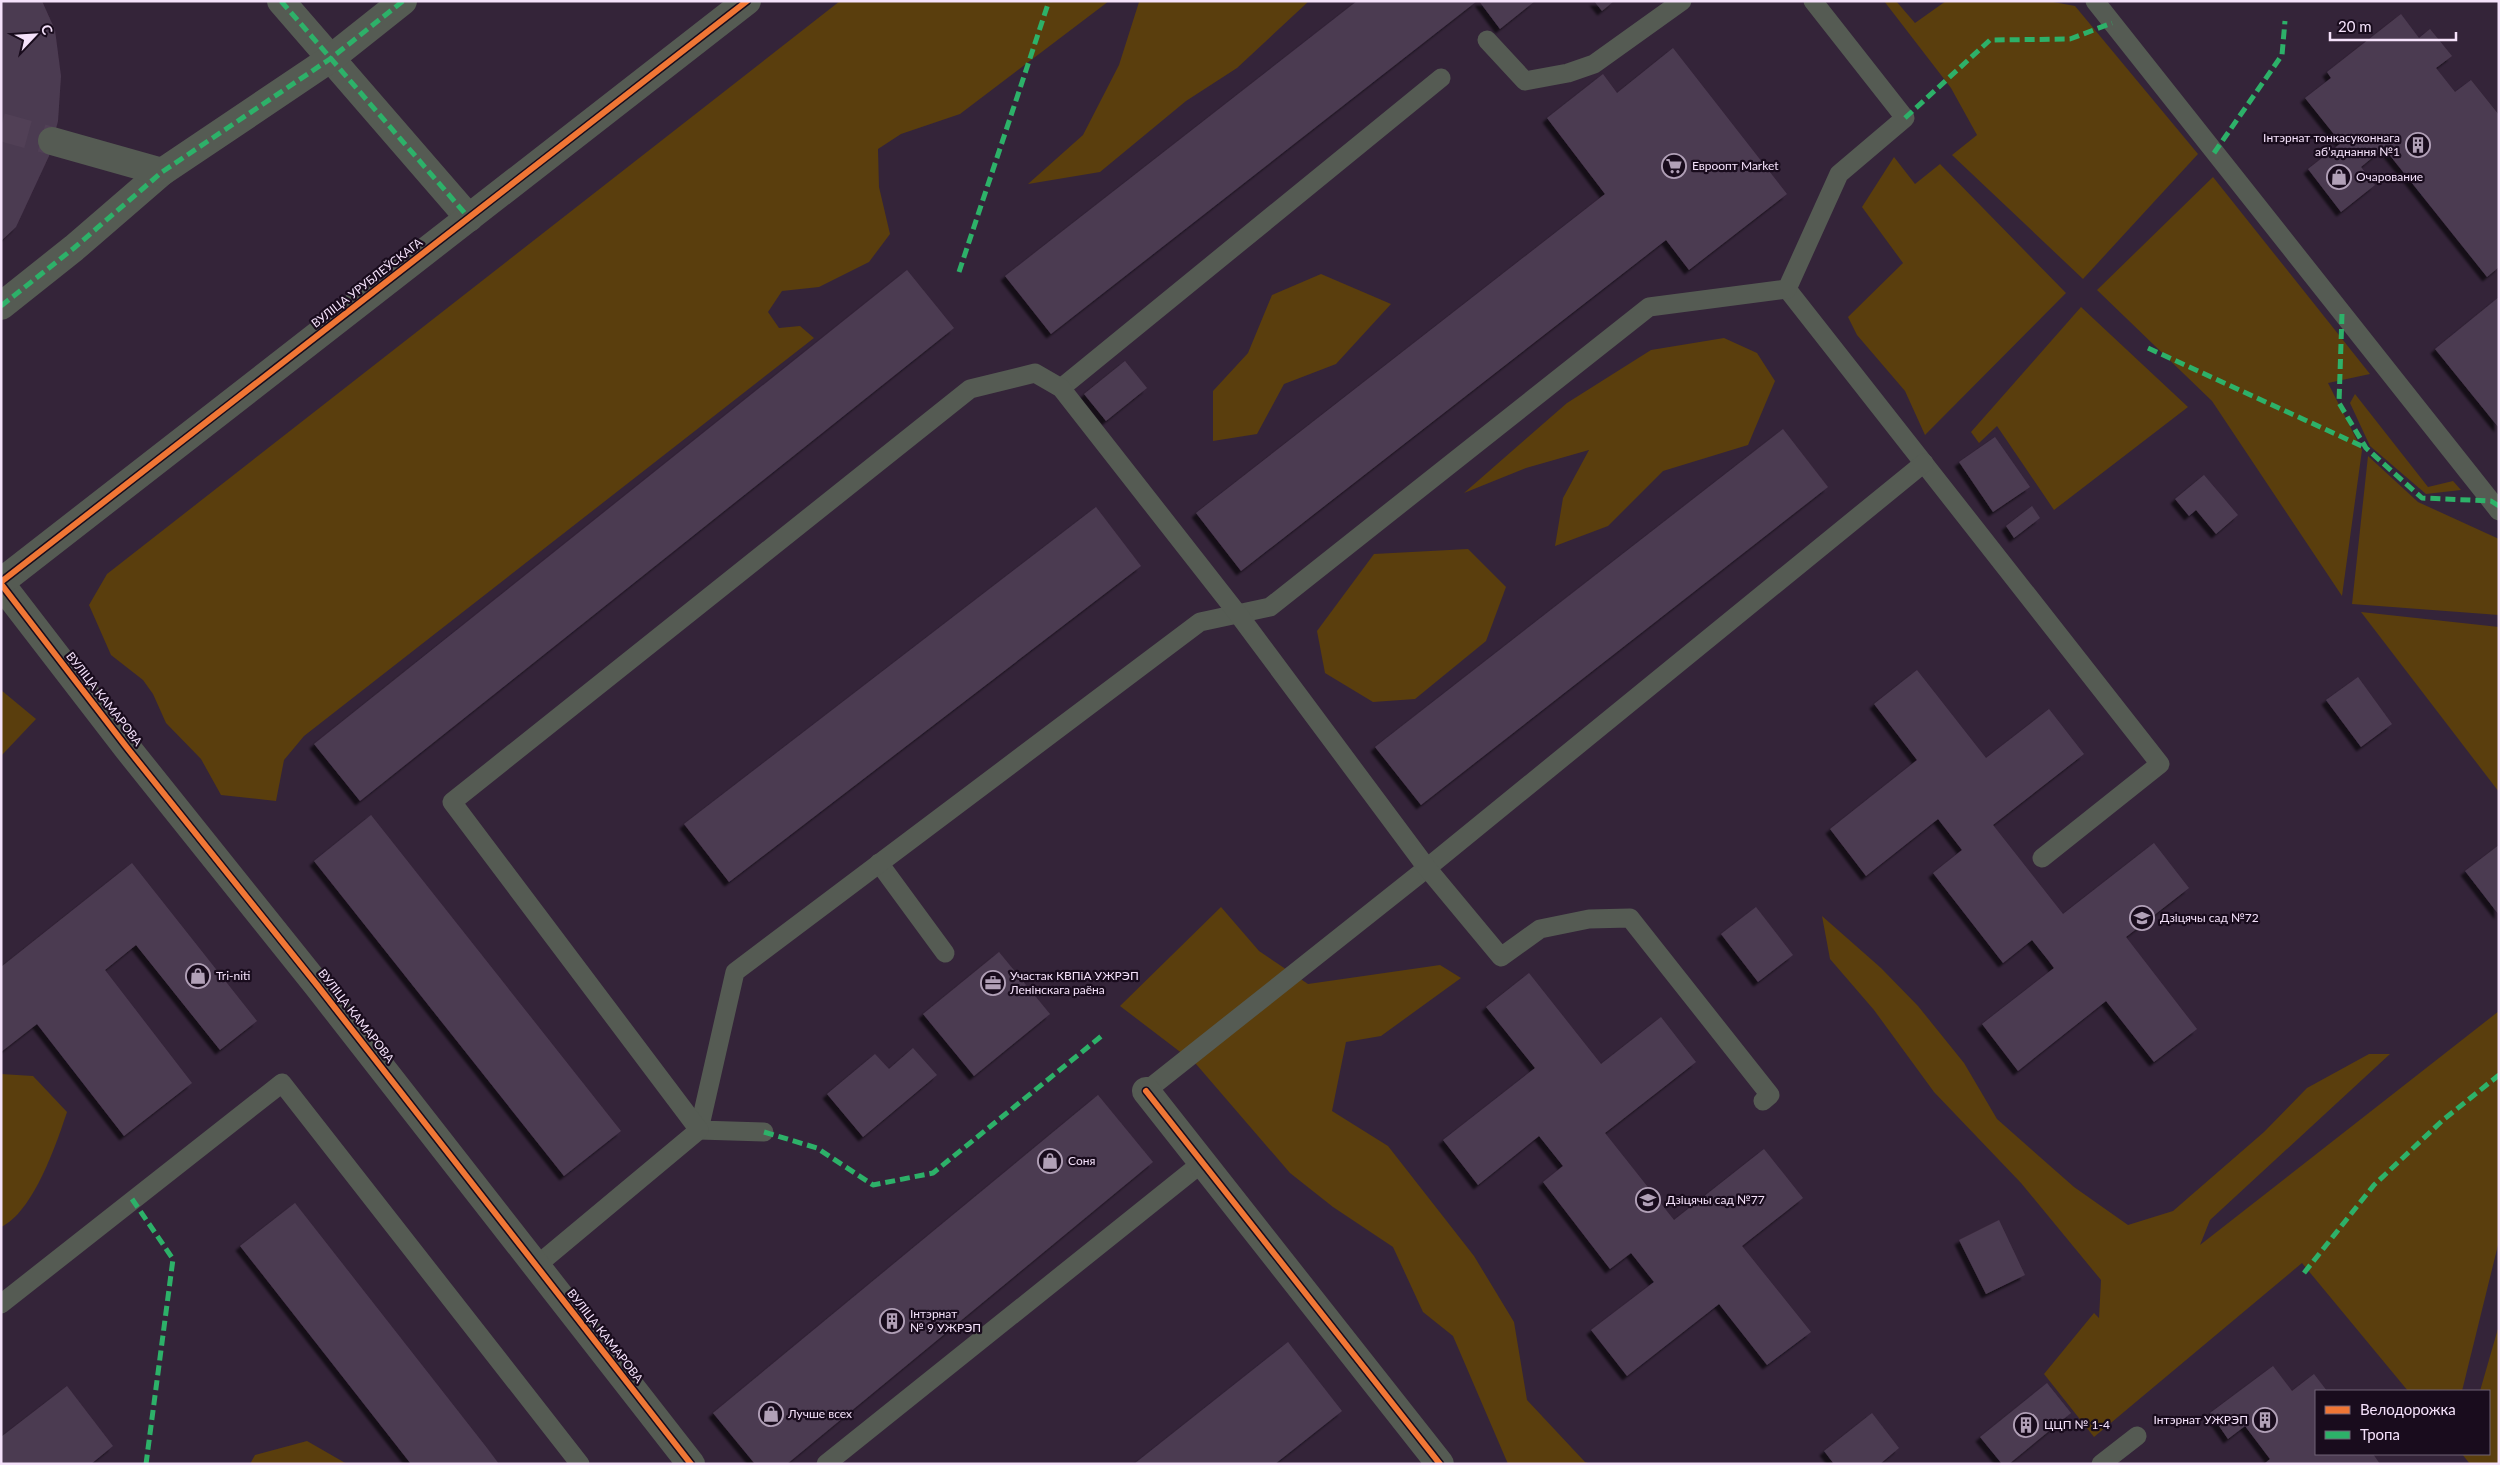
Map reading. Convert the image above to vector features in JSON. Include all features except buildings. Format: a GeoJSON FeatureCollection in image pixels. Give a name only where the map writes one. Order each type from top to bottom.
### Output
{"type":"FeatureCollection","features":[{"type":"Feature","properties":{"kind":"street"},"geometry":{"type":"LineString","coordinates":[[281,1],[469,218]]}},
{"type":"Feature","properties":{"kind":"street"},"geometry":{"type":"LineString","coordinates":[[1,306],[74,248],[162,172],[330,59],[403,1]]}},
{"type":"Feature","properties":{"kind":"street","name":"ВУЛІЦА УРУБЛЕЎСКАГА"},"geometry":{"type":"LineString","coordinates":[[1,583],[747,1]]}},
{"type":"Feature","properties":{"kind":"street"},"geometry":{"type":"LineString","coordinates":[[52,141],[162,172]]}},
{"type":"Feature","properties":{"kind":"street","name":"ВУЛІЦА КАМАРОВА"},"geometry":{"type":"LineString","coordinates":[[1,583],[128,749],[323,993],[691,1464]]}},
{"type":"Feature","properties":{"kind":"street"},"geometry":{"type":"LineString","coordinates":[[1146,1091],[1434,1462]]}},
{"type":"Feature","properties":{"kind":"lane"},"geometry":{"type":"LineString","coordinates":[[1487,40],[1525,80],[1568,73],[1594,64],[1682,1]]}},
{"type":"Feature","properties":{"kind":"lane"},"geometry":{"type":"LineString","coordinates":[[1787,290],[1839,174],[1905,118],[1813,1]]}},
{"type":"Feature","properties":{"kind":"lane"},"geometry":{"type":"LineString","coordinates":[[2095,1],[2499,511]]}},
{"type":"Feature","properties":{"kind":"lane"},"geometry":{"type":"LineString","coordinates":[[1061,388],[1441,78]]}},
{"type":"Feature","properties":{"kind":"lane"},"geometry":{"type":"LineString","coordinates":[[1787,290],[2160,764],[2042,858]]}},
{"type":"Feature","properties":{"kind":"lane"},"geometry":{"type":"LineString","coordinates":[[536,1266],[699,1130],[735,972],[1200,622],[1270,607],[1649,307],[1787,290]]}},
{"type":"Feature","properties":{"kind":"lane"},"geometry":{"type":"LineString","coordinates":[[699,1130],[452,802],[970,389],[1036,373],[1061,388],[1238,614],[1427,868],[1501,957],[1540,929],[1589,920],[1630,918],[1770,1095],[1763,1101]]}},
{"type":"Feature","properties":{"kind":"lane"},"geometry":{"type":"LineString","coordinates":[[1146,1091],[1427,868],[1924,463]]}},
{"type":"Feature","properties":{"kind":"lane"},"geometry":{"type":"LineString","coordinates":[[879,863],[945,953]]}},
{"type":"Feature","properties":{"kind":"lane"},"geometry":{"type":"LineString","coordinates":[[1,1304],[282,1083],[580,1464]]}},
{"type":"Feature","properties":{"kind":"lane"},"geometry":{"type":"LineString","coordinates":[[699,1130],[764,1132]]}},
{"type":"Feature","properties":{"kind":"lane"},"geometry":{"type":"LineString","coordinates":[[826,1464],[1203,1162]]}},
{"type":"Feature","properties":{"kind":"lane"},"geometry":{"type":"LineString","coordinates":[[2101,1464],[2137,1436]]}},
{"type":"Feature","properties":{"kind":"shaded area"},"geometry":{"type":"Polygon","coordinates":[[[840,1],[1109,1],[960,114],[901,134],[878,149],[879,187],[890,234],[869,262],[819,287],[782,291],[768,312],[779,328],[800,326],[814,338],[304,736],[284,760],[276,801],[221,795],[201,759],[166,723],[153,694],[143,680],[111,655],[89,605],[107,574],[840,1]]]}},
{"type":"Feature","properties":{"kind":"shaded area"},"geometry":{"type":"Polygon","coordinates":[[[1309,1],[1237,68],[1186,101],[1100,172],[1028,184],[1083,135],[1119,65],[1139,2],[1309,1]]]}},
{"type":"Feature","properties":{"kind":"shaded area"},"geometry":{"type":"Polygon","coordinates":[[[1884,1],[1896,1],[1915,23],[1946,1],[2048,1],[2075,6],[2198,154],[2083,279],[1952,155],[1977,135],[1951,88],[1884,1]]]}},
{"type":"Feature","properties":{"kind":"shaded area"},"geometry":{"type":"Polygon","coordinates":[[[1894,157],[1915,184],[1940,164],[2066,293],[1925,435],[1905,391],[1857,335],[1848,317],[1903,263],[1862,207],[1894,157]]]}},
{"type":"Feature","properties":{"kind":"shaded area"},"geometry":{"type":"Polygon","coordinates":[[[2213,177],[2370,374],[2328,383],[2362,450],[2342,596],[2212,401],[2097,290],[2213,177]]]}},
{"type":"Feature","properties":{"kind":"shaded area"},"geometry":{"type":"Polygon","coordinates":[[[1321,274],[1391,304],[1336,364],[1284,384],[1257,434],[1213,441],[1213,391],[1248,353],[1272,295],[1321,274]]]}},
{"type":"Feature","properties":{"kind":"shaded area"},"geometry":{"type":"Polygon","coordinates":[[[2081,307],[2188,407],[2054,510],[1997,426],[1979,443],[1971,432],[2081,307]]]}},
{"type":"Feature","properties":{"kind":"shaded area"},"geometry":{"type":"Polygon","coordinates":[[[1724,338],[1757,353],[1775,381],[1748,445],[1663,471],[1608,526],[1555,546],[1563,498],[1589,450],[1526,468],[1464,493],[1567,403],[1651,350],[1724,338]]]}},
{"type":"Feature","properties":{"kind":"shaded area"},"geometry":{"type":"Polygon","coordinates":[[[2355,394],[2428,487],[2453,481],[2461,490],[2426,494],[2370,446],[2350,403],[2355,394]]]}},
{"type":"Feature","properties":{"kind":"shaded area"},"geometry":{"type":"Polygon","coordinates":[[[2368,456],[2418,502],[2499,539],[2499,615],[2352,604],[2368,456]]]}},
{"type":"Feature","properties":{"kind":"shaded area"},"geometry":{"type":"Polygon","coordinates":[[[1468,549],[1506,587],[1486,641],[1415,699],[1373,702],[1325,673],[1317,631],[1374,554],[1468,549]]]}},
{"type":"Feature","properties":{"kind":"shaded area"},"geometry":{"type":"Polygon","coordinates":[[[2361,612],[2499,627],[2499,792],[2361,612]]]}},
{"type":"Feature","properties":{"kind":"shaded area"},"geometry":{"type":"Polygon","coordinates":[[[1,690],[36,719],[1,756],[1,690]]]}},
{"type":"Feature","properties":{"kind":"shaded area"},"geometry":{"type":"Polygon","coordinates":[[[1221,907],[1259,951],[1308,984],[1440,965],[1461,978],[1381,1036],[1346,1042],[1332,1111],[1388,1146],[1474,1256],[1514,1322],[1527,1400],[1585,1462],[1591,1464],[1508,1464],[1453,1336],[1423,1312],[1393,1247],[1333,1207],[1290,1173],[1196,1064],[1120,1006],[1221,907]]]}},
{"type":"Feature","properties":{"kind":"shaded area"},"geometry":{"type":"Polygon","coordinates":[[[1822,916],[1881,968],[1918,1006],[1964,1063],[1997,1119],[2074,1187],[2128,1225],[2173,1211],[2264,1132],[2307,1088],[2369,1054],[2390,1054],[2210,1220],[2200,1245],[2499,1011],[2499,1241],[2462,1390],[2407,1390],[2302,1263],[2094,1437],[2044,1374],[2094,1313],[2099,1318],[2101,1280],[2021,1183],[1934,1092],[1874,1010],[1830,959],[1822,916]]]}},
{"type":"Feature","properties":{"kind":"shaded area"},"geometry":{"type":"Polygon","coordinates":[[[1,1074],[33,1076],[67,1112],[50,1159],[33,1193],[13,1219],[1,1227],[1,1074]]]}},
{"type":"Feature","properties":{"kind":"shaded area"},"geometry":{"type":"Polygon","coordinates":[[[2499,1325],[2499,1464],[2470,1464],[2463,1455],[2490,1455],[2490,1390],[2480,1390],[2499,1325]]]}},
{"type":"Feature","properties":{"kind":"shaded area"},"geometry":{"type":"Polygon","coordinates":[[[307,1441],[347,1464],[250,1464],[255,1455],[307,1441]]]}},
{"type":"Feature","properties":{"kind":"tunnel"},"geometry":{"type":"LineString","coordinates":[[1,127],[52,141]]}},
{"type":"Feature","properties":{"kind":"marked path"},"geometry":{"type":"LineString","coordinates":[[281,1],[469,218]]}},
{"type":"Feature","properties":{"kind":"marked path"},"geometry":{"type":"LineString","coordinates":[[1,306],[74,248],[162,172],[330,59],[403,1]]}},
{"type":"Feature","properties":{"kind":"marked path"},"geometry":{"type":"LineString","coordinates":[[959,272],[1049,1]]}},
{"type":"Feature","properties":{"kind":"marked path"},"geometry":{"type":"LineString","coordinates":[[2214,153],[2282,55],[2285,21]]}},
{"type":"Feature","properties":{"kind":"marked path"},"geometry":{"type":"LineString","coordinates":[[1905,118],[1990,40],[2070,39],[2112,23]]}},
{"type":"Feature","properties":{"kind":"marked path"},"geometry":{"type":"LineString","coordinates":[[2342,314],[2339,403],[2366,448],[2422,498],[2491,501],[2499,506]]}},
{"type":"Feature","properties":{"kind":"marked path"},"geometry":{"type":"LineString","coordinates":[[2148,348],[2366,448]]}},
{"type":"Feature","properties":{"kind":"marked path"},"geometry":{"type":"LineString","coordinates":[[764,1132],[817,1148],[873,1185],[933,1173],[1104,1034]]}},
{"type":"Feature","properties":{"kind":"marked path"},"geometry":{"type":"LineString","coordinates":[[2304,1273],[2374,1185],[2443,1120],[2499,1075]]}},
{"type":"Feature","properties":{"kind":"marked path"},"geometry":{"type":"LineString","coordinates":[[132,1199],[173,1259],[146,1464]]}},
{"type":"Feature","properties":{"kind":"cycle path"},"geometry":{"type":"LineString","coordinates":[[1,582],[747,1]]}},
{"type":"Feature","properties":{"kind":"cycle path"},"geometry":{"type":"LineString","coordinates":[[1,584],[128,749],[317,985],[691,1464]]}},
{"type":"Feature","properties":{"kind":"cycle path"},"geometry":{"type":"LineString","coordinates":[[1146,1091],[1440,1464]]}},
{"type":"Feature","properties":{"kind":"place","name":"Інтэрнат тонкасуконнага абʼяднання №1"},"geometry":{"type":"Point","coordinates":[2418,145]}},
{"type":"Feature","properties":{"kind":"place","name":"Евроопт Market"},"geometry":{"type":"Point","coordinates":[1674,166]}},
{"type":"Feature","properties":{"kind":"place","name":"Очарование"},"geometry":{"type":"Point","coordinates":[2339,177]}},
{"type":"Feature","properties":{"kind":"place","name":"Дзіцячы сад №72"},"geometry":{"type":"Point","coordinates":[2142,918]}},
{"type":"Feature","properties":{"kind":"place","name":"Tri-niti"},"geometry":{"type":"Point","coordinates":[198,976]}},
{"type":"Feature","properties":{"kind":"place","name":"Участак КВПіА УЖРЭП Ленінскага раёна"},"geometry":{"type":"Point","coordinates":[993,983]}},
{"type":"Feature","properties":{"kind":"place","name":"Соня"},"geometry":{"type":"Point","coordinates":[1050,1161]}},
{"type":"Feature","properties":{"kind":"place","name":"Дзіцячы сад №77"},"geometry":{"type":"Point","coordinates":[1648,1200]}},
{"type":"Feature","properties":{"kind":"place","name":"Інтэрнат № 9 УЖРЭП"},"geometry":{"type":"Point","coordinates":[892,1321]}},
{"type":"Feature","properties":{"kind":"place","name":"Лучше всех"},"geometry":{"type":"Point","coordinates":[771,1414]}},
{"type":"Feature","properties":{"kind":"place","name":"Інтэрнат УЖРЭП"},"geometry":{"type":"Point","coordinates":[2265,1420]}},
{"type":"Feature","properties":{"kind":"place","name":"ЦЦП № 1-4"},"geometry":{"type":"Point","coordinates":[2026,1425]}}]}
